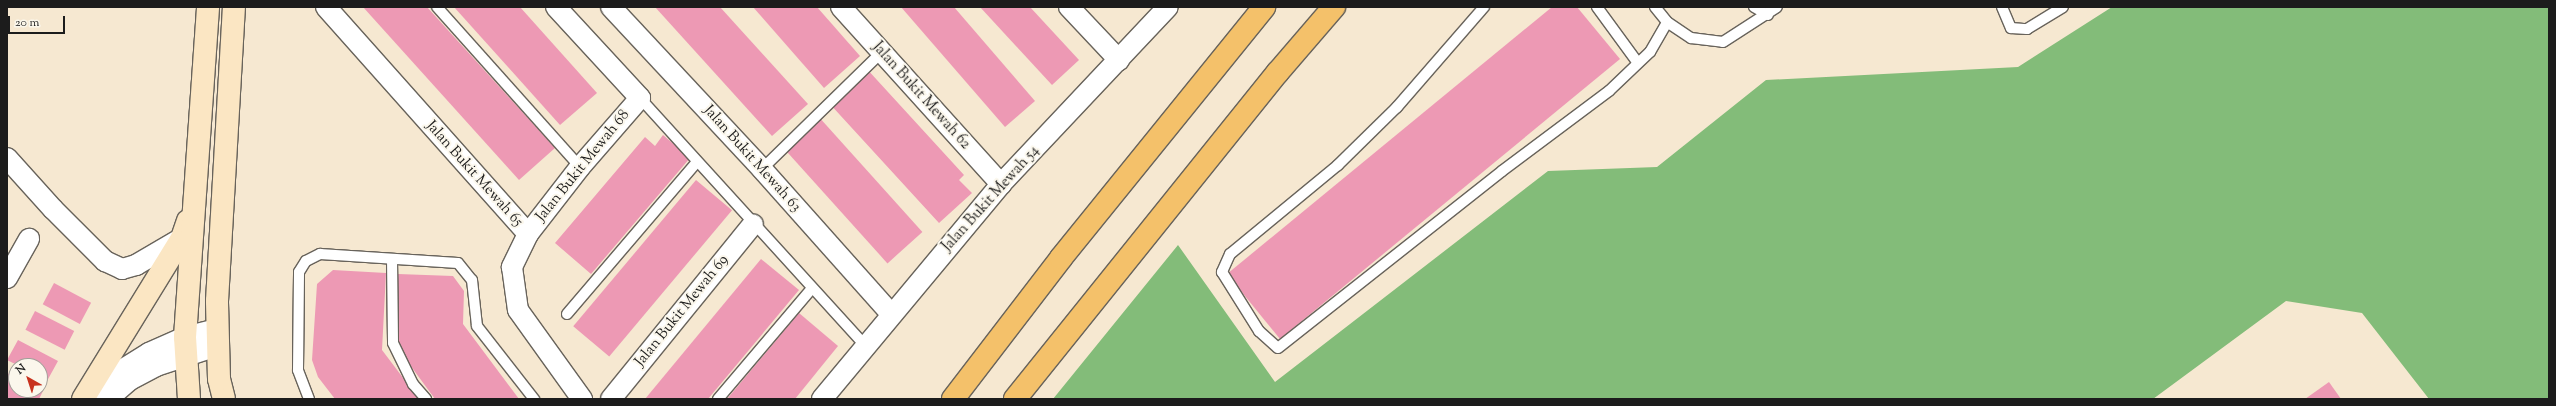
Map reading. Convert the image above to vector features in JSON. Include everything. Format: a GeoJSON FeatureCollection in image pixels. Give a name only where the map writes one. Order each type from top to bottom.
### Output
{"type":"FeatureCollection","features":[{"type":"Feature","properties":{"kind":"highway"},"geometry":{"type":"LineString","coordinates":[[953,399],[1061,258],[1264,7]]}},
{"type":"Feature","properties":{"kind":"highway"},"geometry":{"type":"LineString","coordinates":[[1015,399],[1278,72],[1334,7]]}},
{"type":"Feature","properties":{"kind":"street"},"geometry":{"type":"LineString","coordinates":[[189,399],[185,346],[208,7]]}},
{"type":"Feature","properties":{"kind":"street"},"geometry":{"type":"LineString","coordinates":[[224,399],[219,379],[217,338],[234,7]]}},
{"type":"Feature","properties":{"kind":"street","name":"Jalan Bukit Mewah 65"},"geometry":{"type":"LineString","coordinates":[[326,7],[528,234],[512,267],[518,310],[582,399]]}},
{"type":"Feature","properties":{"kind":"street"},"geometry":{"type":"LineString","coordinates":[[556,7],[640,98]]}},
{"type":"Feature","properties":{"kind":"street"},"geometry":{"type":"LineString","coordinates":[[1069,7],[1119,60]]}},
{"type":"Feature","properties":{"kind":"street","name":"Jalan Bukit Mewah 54"},"geometry":{"type":"LineString","coordinates":[[822,399],[865,345],[1001,184],[1168,7]]}},
{"type":"Feature","properties":{"kind":"street","name":"Jalan Bukit Mewah 63"},"geometry":{"type":"LineString","coordinates":[[614,8],[762,169],[891,314]]}},
{"type":"Feature","properties":{"kind":"street","name":"Jalan Bukit Mewah 62"},"geometry":{"type":"LineString","coordinates":[[847,9],[882,52],[1001,184]]}},
{"type":"Feature","properties":{"kind":"street","name":"Jalan Bukit Mewah 68"},"geometry":{"type":"LineString","coordinates":[[528,234],[580,166],[640,98]]}},
{"type":"Feature","properties":{"kind":"street"},"geometry":{"type":"LineString","coordinates":[[7,158],[53,209],[100,256],[122,269],[136,266],[182,238]]}},
{"type":"Feature","properties":{"kind":"street"},"geometry":{"type":"LineString","coordinates":[[83,399],[182,238],[194,203]]}},
{"type":"Feature","properties":{"kind":"street","name":"Jalan Bukit Mewah 69"},"geometry":{"type":"LineString","coordinates":[[611,399],[753,224]]}},
{"type":"Feature","properties":{"kind":"street"},"geometry":{"type":"LineString","coordinates":[[7,278],[29,239]]}},
{"type":"Feature","properties":{"kind":"street"},"geometry":{"type":"LineString","coordinates":[[94,399],[112,376],[128,364],[185,346],[217,338]]}},
{"type":"Feature","properties":{"kind":"street"},"geometry":{"type":"LineString","coordinates":[[108,399],[142,373],[185,346]]}},
{"type":"Feature","properties":{"kind":"lane"},"geometry":{"type":"LineString","coordinates":[[437,7],[580,166]]}},
{"type":"Feature","properties":{"kind":"lane"},"geometry":{"type":"LineString","coordinates":[[1484,7],[1402,101],[1338,165],[1230,254],[1222,272],[1259,331],[1278,348],[1502,171],[1609,91],[1650,52],[1667,22]]}},
{"type":"Feature","properties":{"kind":"lane"},"geometry":{"type":"LineString","coordinates":[[1597,7],[1638,63]]}},
{"type":"Feature","properties":{"kind":"lane"},"geometry":{"type":"LineString","coordinates":[[1655,7],[1667,22],[1691,38],[1723,42],[1768,15],[1777,7]]}},
{"type":"Feature","properties":{"kind":"lane"},"geometry":{"type":"LineString","coordinates":[[1754,7],[1768,15]]}},
{"type":"Feature","properties":{"kind":"lane"},"geometry":{"type":"LineString","coordinates":[[2002,7],[2011,28],[2027,29],[2063,7]]}},
{"type":"Feature","properties":{"kind":"lane"},"geometry":{"type":"LineString","coordinates":[[762,169],[882,52]]}},
{"type":"Feature","properties":{"kind":"lane"},"geometry":{"type":"LineString","coordinates":[[640,98],[753,224],[865,345]]}},
{"type":"Feature","properties":{"kind":"lane"},"geometry":{"type":"LineString","coordinates":[[567,314],[697,162]]}},
{"type":"Feature","properties":{"kind":"lane"},"geometry":{"type":"LineString","coordinates":[[309,399],[298,370],[299,272],[306,261],[320,254],[458,263],[472,280],[477,326],[534,399]]}},
{"type":"Feature","properties":{"kind":"lane"},"geometry":{"type":"LineString","coordinates":[[392,259],[393,343],[413,384],[426,399]]}},
{"type":"Feature","properties":{"kind":"lane"},"geometry":{"type":"LineString","coordinates":[[718,399],[812,288]]}},
{"type":"Feature","properties":{"kind":"green space"},"geometry":{"type":"Polygon","coordinates":[[[2112,7],[2549,7],[2549,399],[2429,399],[2362,313],[2286,301],[2153,399],[1053,399],[1178,245],[1275,382],[1548,171],[1657,167],[1766,80],[2018,67],[2112,7]]]}},
{"type":"Feature","properties":{"kind":"building"},"geometry":{"type":"Polygon","coordinates":[[[363,7],[427,7],[555,148],[519,180],[363,7]]]}},
{"type":"Feature","properties":{"kind":"building"},"geometry":{"type":"Polygon","coordinates":[[[454,7],[520,7],[597,93],[560,125],[454,7]]]}},
{"type":"Feature","properties":{"kind":"building"},"geometry":{"type":"Polygon","coordinates":[[[655,7],[720,7],[808,104],[772,136],[655,7]]]}},
{"type":"Feature","properties":{"kind":"building"},"geometry":{"type":"Polygon","coordinates":[[[753,7],[817,7],[860,56],[824,88],[753,7]]]}},
{"type":"Feature","properties":{"kind":"building"},"geometry":{"type":"Polygon","coordinates":[[[901,7],[954,7],[1035,101],[1005,127],[901,7]]]}},
{"type":"Feature","properties":{"kind":"building"},"geometry":{"type":"Polygon","coordinates":[[[980,7],[1030,7],[1079,60],[1052,85],[980,7]]]}},
{"type":"Feature","properties":{"kind":"building"},"geometry":{"type":"Polygon","coordinates":[[[1552,7],[1577,7],[1620,59],[1280,339],[1227,274],[1552,7]]]}},
{"type":"Feature","properties":{"kind":"building"},"geometry":{"type":"Polygon","coordinates":[[[866,68],[964,175],[959,180],[972,193],[939,223],[829,103],[866,68]]]}},
{"type":"Feature","properties":{"kind":"building"},"geometry":{"type":"Polygon","coordinates":[[[818,116],[922,232],[887,263],[783,147],[818,116]]]}},
{"type":"Feature","properties":{"kind":"building"},"geometry":{"type":"Polygon","coordinates":[[[663,135],[690,158],[591,274],[555,243],[645,137],[655,146],[663,135]]]}},
{"type":"Feature","properties":{"kind":"building"},"geometry":{"type":"Polygon","coordinates":[[[696,180],[732,210],[609,357],[573,326],[696,180]]]}},
{"type":"Feature","properties":{"kind":"building"},"geometry":{"type":"Polygon","coordinates":[[[761,259],[799,290],[708,399],[645,399],[761,259]]]}},
{"type":"Feature","properties":{"kind":"building"},"geometry":{"type":"Polygon","coordinates":[[[333,270],[386,273],[382,350],[419,399],[335,399],[318,377],[312,360],[317,284],[333,270]]]}},
{"type":"Feature","properties":{"kind":"building"},"geometry":{"type":"Polygon","coordinates":[[[398,274],[453,276],[464,291],[463,324],[519,399],[435,399],[396,346],[398,274]]]}},
{"type":"Feature","properties":{"kind":"building"},"geometry":{"type":"Polygon","coordinates":[[[54,283],[91,303],[80,324],[43,304],[54,283]]]}},
{"type":"Feature","properties":{"kind":"building"},"geometry":{"type":"Polygon","coordinates":[[[35,311],[74,331],[65,350],[25,330],[35,311]]]}},
{"type":"Feature","properties":{"kind":"building"},"geometry":{"type":"Polygon","coordinates":[[[799,313],[838,346],[795,399],[727,399],[799,313]]]}},
{"type":"Feature","properties":{"kind":"building"},"geometry":{"type":"Polygon","coordinates":[[[18,340],[58,361],[48,379],[48,358],[8,358],[18,340]]]}},
{"type":"Feature","properties":{"kind":"building"},"geometry":{"type":"Polygon","coordinates":[[[7,373],[8,398],[40,398],[39,399],[7,399],[7,373]]]}},
{"type":"Feature","properties":{"kind":"building"},"geometry":{"type":"Polygon","coordinates":[[[2329,382],[2341,399],[2305,399],[2329,382]]]}}]}
